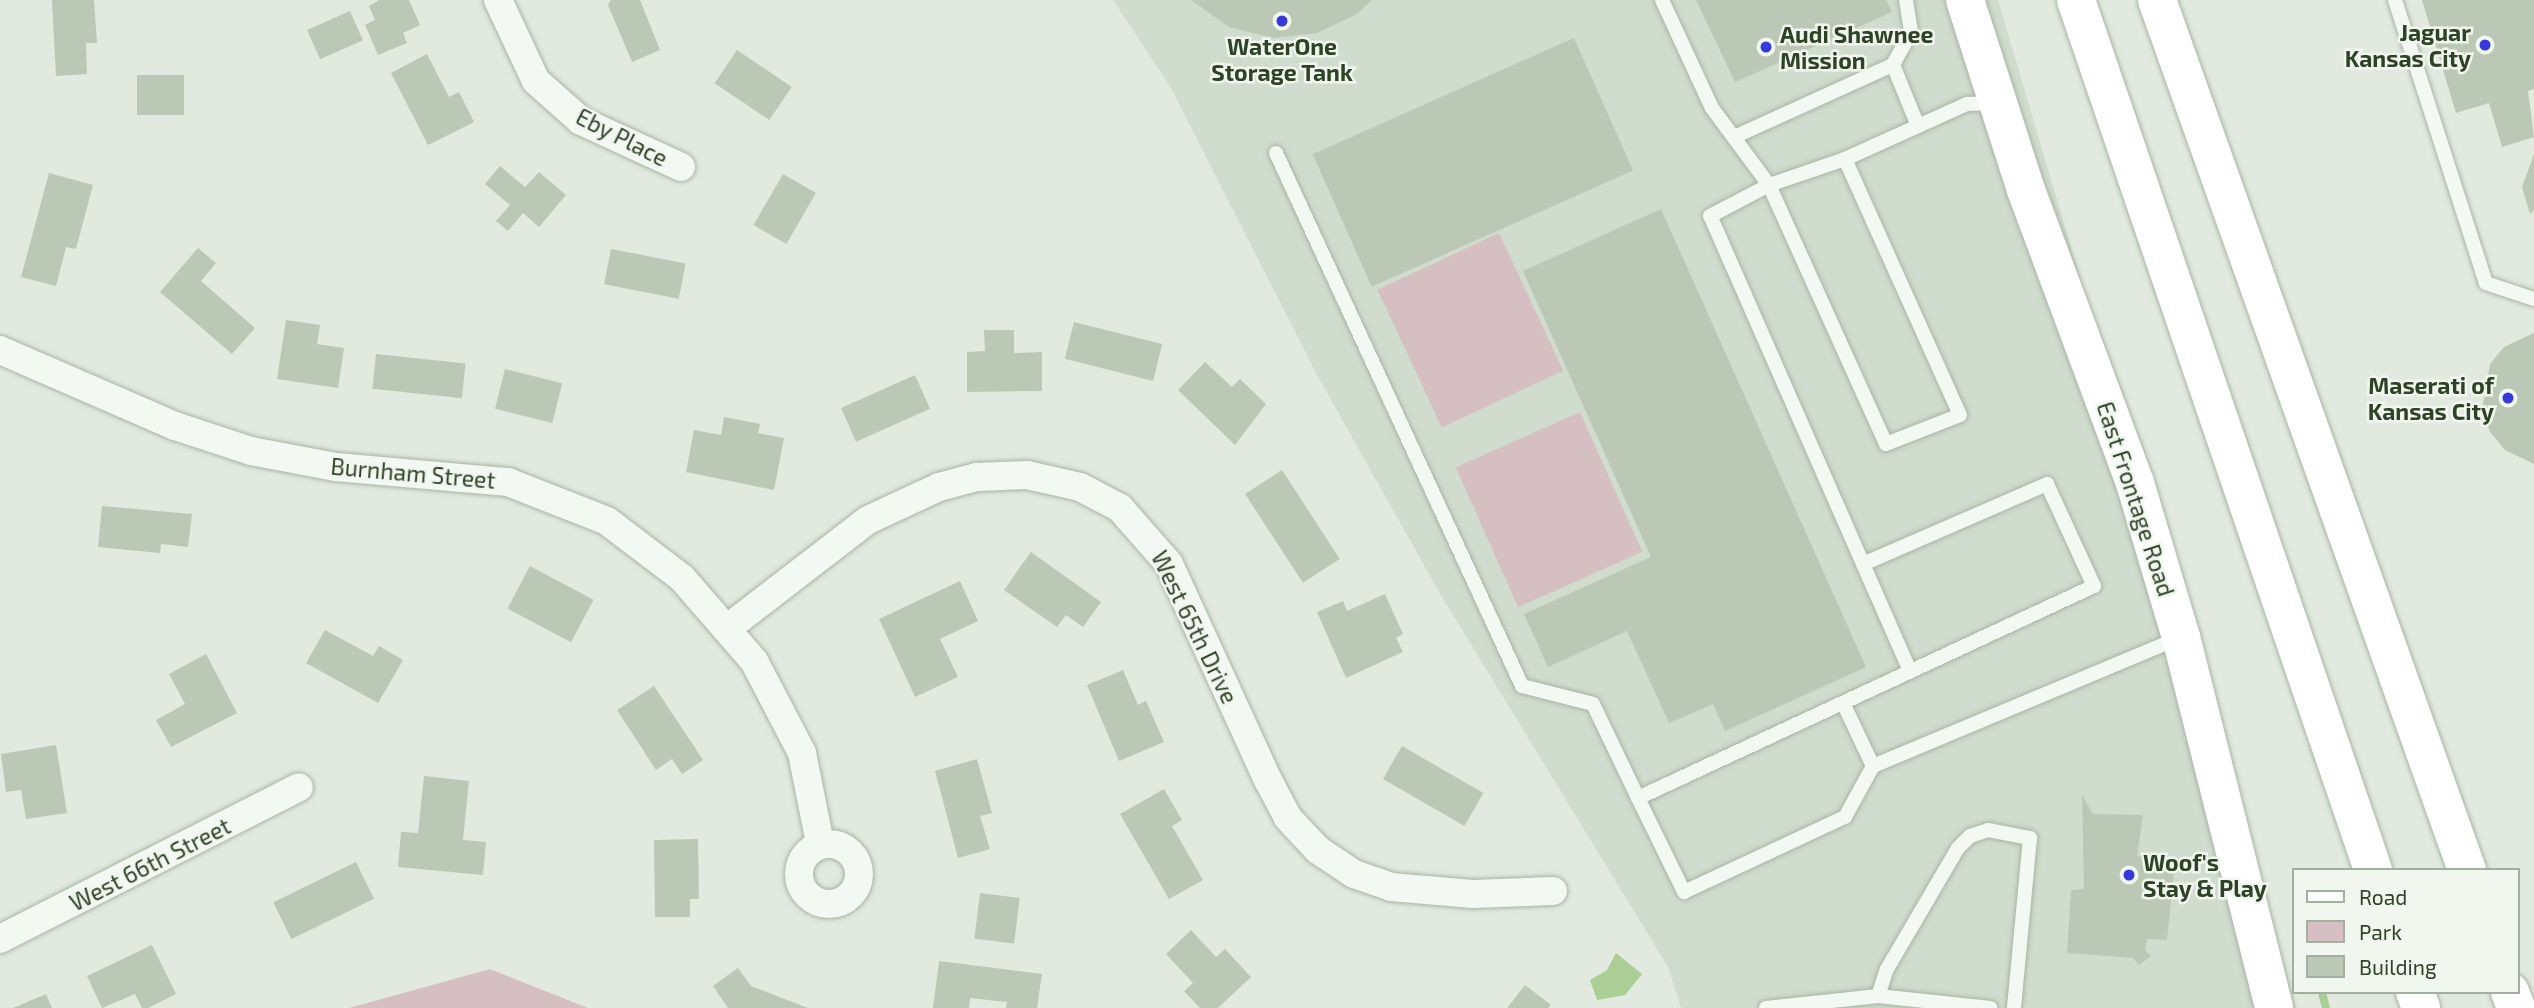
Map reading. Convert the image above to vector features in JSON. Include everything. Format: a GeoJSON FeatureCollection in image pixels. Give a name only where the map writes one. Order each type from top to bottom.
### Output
{"type":"FeatureCollection","features":[{"type":"Feature","properties":{"kind":"main road","name":"East Frontage Road"},"geometry":{"type":"LineString","coordinates":[[1965,0],[1997,103],[2135,483],[2181,638],[2274,1008]]}},
{"type":"Feature","properties":{"kind":"main road"},"geometry":{"type":"LineString","coordinates":[[2076,0],[2373,868]]}},
{"type":"Feature","properties":{"kind":"main road"},"geometry":{"type":"LineString","coordinates":[[2157,0],[2466,868]]}},
{"type":"Feature","properties":{"kind":"street","name":"Eby Place"},"geometry":{"type":"LineString","coordinates":[[498,0],[536,81],[581,121],[681,167]]}},
{"type":"Feature","properties":{"kind":"street","name":"Burnham Street"},"geometry":{"type":"LineString","coordinates":[[0,350],[175,425],[251,451],[336,467],[455,474],[508,482],[563,500],[607,521],[659,556],[729,627],[776,698],[802,753],[820,843]]}},
{"type":"Feature","properties":{"kind":"street","name":"West 65th Drive"},"geometry":{"type":"LineString","coordinates":[[729,627],[868,520],[939,487],[977,477],[1027,475],[1080,487],[1120,508],[1169,564],[1268,780],[1288,818],[1318,849],[1354,874],[1391,887],[1473,894],[1553,891]]}},
{"type":"Feature","properties":{"kind":"street","name":"West 66th Street"},"geometry":{"type":"LineString","coordinates":[[0,939],[299,787]]}},
{"type":"Feature","properties":{"kind":"lane"},"geometry":{"type":"LineString","coordinates":[[1662,0],[1712,108],[1769,184],[1886,444],[1960,415],[1845,159]]}},
{"type":"Feature","properties":{"kind":"lane"},"geometry":{"type":"LineString","coordinates":[[1734,138],[1893,65],[1911,32],[1906,0]]}},
{"type":"Feature","properties":{"kind":"lane"},"geometry":{"type":"LineString","coordinates":[[2395,0],[2486,283],[2534,299]]}},
{"type":"Feature","properties":{"kind":"lane"},"geometry":{"type":"LineString","coordinates":[[1893,65],[1919,126]]}},
{"type":"Feature","properties":{"kind":"lane"},"geometry":{"type":"LineString","coordinates":[[1910,671],[1710,216],[1769,184],[1845,159],[1967,104],[1997,103]]}},
{"type":"Feature","properties":{"kind":"lane"},"geometry":{"type":"LineString","coordinates":[[1276,153],[1522,686],[1593,704],[1684,892],[1845,817],[1873,766],[2181,638]]}},
{"type":"Feature","properties":{"kind":"lane"},"geometry":{"type":"LineString","coordinates":[[1638,798],[1844,705],[1910,671],[2094,586],[2048,484],[1863,564]]}},
{"type":"Feature","properties":{"kind":"lane"},"geometry":{"type":"LineString","coordinates":[[1844,705],[1873,766]]}},
{"type":"Feature","properties":{"kind":"lane"},"geometry":{"type":"LineString","coordinates":[[1878,996],[1887,970],[1958,848],[1970,836],[1988,830],[2030,838],[2014,1008]]}},
{"type":"Feature","properties":{"kind":"lane"},"geometry":{"type":"LineString","coordinates":[[1766,1008],[1878,996],[1990,1008]]}},
{"type":"Feature","properties":{"kind":"shaded area"},"geometry":{"type":"Polygon","coordinates":[[[1113,0],[1998,0],[2296,1008],[1681,1008],[1668,967],[1439,592],[1317,375],[1171,88],[1113,0]]]}},
{"type":"Feature","properties":{"kind":"shaded area"},"geometry":{"type":"Polygon","coordinates":[[[1616,953],[1642,974],[1625,995],[1597,1000],[1590,980],[1607,970],[1616,953]]]}},
{"type":"Feature","properties":{"kind":"green space"},"geometry":{"type":"Polygon","coordinates":[[[1499,233],[1563,371],[1442,427],[1378,290],[1499,233]]]}},
{"type":"Feature","properties":{"kind":"green space"},"geometry":{"type":"Polygon","coordinates":[[[1580,412],[1642,552],[1518,607],[1456,467],[1580,412]]]}},
{"type":"Feature","properties":{"kind":"green space"},"geometry":{"type":"Polygon","coordinates":[[[490,969],[588,1008],[349,1008],[490,969]]]}},
{"type":"Feature","properties":{"kind":"building"},"geometry":{"type":"Polygon","coordinates":[[[52,0],[94,0],[97,43],[86,43],[87,74],[56,76],[52,0]]]}},
{"type":"Feature","properties":{"kind":"building"},"geometry":{"type":"Polygon","coordinates":[[[379,0],[409,0],[420,25],[403,33],[407,43],[378,55],[365,25],[375,20],[369,6],[379,0]]]}},
{"type":"Feature","properties":{"kind":"building"},"geometry":{"type":"Polygon","coordinates":[[[611,0],[640,0],[660,50],[632,62],[608,5],[611,0]]]}},
{"type":"Feature","properties":{"kind":"building","name":"WaterOne Storage Tank"},"geometry":{"type":"Polygon","coordinates":[[[1191,0],[1372,0],[1357,14],[1317,33],[1273,38],[1229,27],[1191,0]]]}},
{"type":"Feature","properties":{"kind":"building","name":"Audi Shawnee Mission"},"geometry":{"type":"Polygon","coordinates":[[[1696,0],[1886,0],[1892,12],[1735,82],[1696,0]]]}},
{"type":"Feature","properties":{"kind":"building","name":"Jaguar Kansas City"},"geometry":{"type":"Polygon","coordinates":[[[2422,0],[2534,0],[2534,89],[2528,91],[2534,137],[2502,147],[2489,103],[2456,113],[2422,0]]]}},
{"type":"Feature","properties":{"kind":"building"},"geometry":{"type":"Polygon","coordinates":[[[350,11],[363,40],[320,59],[307,30],[350,11]]]}},
{"type":"Feature","properties":{"kind":"building"},"geometry":{"type":"Polygon","coordinates":[[[1574,38],[1633,170],[1372,287],[1313,154],[1574,38]]]}},
{"type":"Feature","properties":{"kind":"building"},"geometry":{"type":"Polygon","coordinates":[[[737,50],[792,87],[769,120],[715,83],[737,50]]]}},
{"type":"Feature","properties":{"kind":"building"},"geometry":{"type":"Polygon","coordinates":[[[427,54],[449,97],[459,92],[474,122],[428,145],[391,73],[427,54]]]}},
{"type":"Feature","properties":{"kind":"building"},"geometry":{"type":"Polygon","coordinates":[[[137,75],[184,75],[184,115],[137,115],[137,75]]]}},
{"type":"Feature","properties":{"kind":"building"},"geometry":{"type":"Polygon","coordinates":[[[2534,154],[2534,210],[2530,214],[2522,187],[2534,154]]]}},
{"type":"Feature","properties":{"kind":"building"},"geometry":{"type":"Polygon","coordinates":[[[500,166],[525,187],[539,172],[566,195],[539,227],[523,213],[508,231],[496,221],[510,205],[485,184],[500,166]]]}},
{"type":"Feature","properties":{"kind":"building"},"geometry":{"type":"Polygon","coordinates":[[[49,173],[93,185],[76,249],[66,247],[56,286],[21,277],[49,173]]]}},
{"type":"Feature","properties":{"kind":"building"},"geometry":{"type":"Polygon","coordinates":[[[783,174],[816,193],[786,244],[754,225],[783,174]]]}},
{"type":"Feature","properties":{"kind":"building"},"geometry":{"type":"Polygon","coordinates":[[[1661,209],[1866,667],[1725,731],[1713,704],[1669,723],[1627,631],[1548,667],[1524,614],[1651,557],[1523,271],[1661,209]]]}},
{"type":"Feature","properties":{"kind":"building"},"geometry":{"type":"Polygon","coordinates":[[[198,248],[216,263],[201,281],[255,328],[232,354],[160,292],[198,248]]]}},
{"type":"Feature","properties":{"kind":"building"},"geometry":{"type":"Polygon","coordinates":[[[611,249],[686,264],[679,299],[604,284],[611,249]]]}},
{"type":"Feature","properties":{"kind":"building"},"geometry":{"type":"Polygon","coordinates":[[[286,320],[320,325],[317,344],[344,348],[338,388],[277,379],[286,320]]]}},
{"type":"Feature","properties":{"kind":"building"},"geometry":{"type":"Polygon","coordinates":[[[1074,322],[1162,344],[1153,381],[1065,359],[1074,322]]]}},
{"type":"Feature","properties":{"kind":"building"},"geometry":{"type":"Polygon","coordinates":[[[984,330],[1014,330],[1014,353],[1042,352],[1042,391],[967,392],[967,352],[985,351],[984,330]]]}},
{"type":"Feature","properties":{"kind":"building","name":"Maserati of Kansas City"},"geometry":{"type":"Polygon","coordinates":[[[2534,333],[2534,464],[2505,450],[2490,432],[2482,410],[2490,364],[2504,347],[2534,333]]]}},
{"type":"Feature","properties":{"kind":"building"},"geometry":{"type":"Polygon","coordinates":[[[376,354],[466,363],[462,398],[372,389],[376,354]]]}},
{"type":"Feature","properties":{"kind":"building"},"geometry":{"type":"Polygon","coordinates":[[[1205,362],[1232,387],[1240,379],[1266,404],[1235,445],[1178,390],[1205,362]]]}},
{"type":"Feature","properties":{"kind":"building"},"geometry":{"type":"Polygon","coordinates":[[[505,369],[562,383],[552,423],[495,409],[505,369]]]}},
{"type":"Feature","properties":{"kind":"building"},"geometry":{"type":"Polygon","coordinates":[[[915,375],[930,409],[856,442],[841,408],[915,375]]]}},
{"type":"Feature","properties":{"kind":"building"},"geometry":{"type":"Polygon","coordinates":[[[724,417],[760,424],[758,433],[784,438],[774,490],[686,472],[694,430],[721,435],[724,417]]]}},
{"type":"Feature","properties":{"kind":"building"},"geometry":{"type":"Polygon","coordinates":[[[1282,470],[1340,559],[1303,583],[1245,494],[1282,470]]]}},
{"type":"Feature","properties":{"kind":"building"},"geometry":{"type":"Polygon","coordinates":[[[102,506],[192,514],[188,547],[161,544],[160,553],[98,547],[102,506]]]}},
{"type":"Feature","properties":{"kind":"building"},"geometry":{"type":"Polygon","coordinates":[[[1031,552],[1101,602],[1083,627],[1066,615],[1057,627],[1004,590],[1031,552]]]}},
{"type":"Feature","properties":{"kind":"building"},"geometry":{"type":"Polygon","coordinates":[[[530,566],[594,600],[571,642],[507,608],[530,566]]]}},
{"type":"Feature","properties":{"kind":"building"},"geometry":{"type":"Polygon","coordinates":[[[960,581],[978,621],[940,639],[958,677],[915,697],[879,619],[960,581]]]}},
{"type":"Feature","properties":{"kind":"building"},"geometry":{"type":"Polygon","coordinates":[[[1385,594],[1403,634],[1396,638],[1403,652],[1346,678],[1317,612],[1343,601],[1347,611],[1385,594]]]}},
{"type":"Feature","properties":{"kind":"building"},"geometry":{"type":"Polygon","coordinates":[[[325,630],[373,656],[379,646],[403,660],[378,703],[306,663],[325,630]]]}},
{"type":"Feature","properties":{"kind":"building"},"geometry":{"type":"Polygon","coordinates":[[[206,654],[237,713],[171,747],[156,720],[185,704],[169,674],[206,654]]]}},
{"type":"Feature","properties":{"kind":"building"},"geometry":{"type":"Polygon","coordinates":[[[1123,670],[1138,705],[1146,701],[1164,742],[1119,761],[1087,685],[1123,670]]]}},
{"type":"Feature","properties":{"kind":"building"},"geometry":{"type":"Polygon","coordinates":[[[654,686],[703,760],[682,774],[672,759],[656,770],[617,710],[654,686]]]}},
{"type":"Feature","properties":{"kind":"building"},"geometry":{"type":"Polygon","coordinates":[[[56,745],[67,813],[26,819],[21,790],[6,792],[1,754],[56,745]]]}},
{"type":"Feature","properties":{"kind":"building"},"geometry":{"type":"Polygon","coordinates":[[[1402,746],[1483,793],[1464,826],[1383,779],[1402,746]]]}},
{"type":"Feature","properties":{"kind":"building"},"geometry":{"type":"Polygon","coordinates":[[[977,759],[992,813],[980,816],[990,849],[958,858],[935,771],[977,759]]]}},
{"type":"Feature","properties":{"kind":"building"},"geometry":{"type":"Polygon","coordinates":[[[424,776],[469,781],[463,840],[486,842],[483,875],[398,867],[401,832],[418,833],[424,776]]]}},
{"type":"Feature","properties":{"kind":"building"},"geometry":{"type":"Polygon","coordinates":[[[1164,789],[1182,820],[1172,826],[1203,880],[1169,899],[1120,814],[1164,789]]]}},
{"type":"Feature","properties":{"kind":"building","name":"Woof's Stay & Play"},"geometry":{"type":"Polygon","coordinates":[[[2082,795],[2093,814],[2143,815],[2137,856],[2175,860],[2167,940],[2147,939],[2145,950],[2151,956],[2139,965],[2133,958],[2067,953],[2071,890],[2084,889],[2082,795]]]}},
{"type":"Feature","properties":{"kind":"building"},"geometry":{"type":"Polygon","coordinates":[[[698,839],[699,899],[690,899],[690,917],[655,917],[654,840],[698,839]]]}},
{"type":"Feature","properties":{"kind":"building"},"geometry":{"type":"Polygon","coordinates":[[[356,862],[374,899],[291,939],[273,902],[356,862]]]}},
{"type":"Feature","properties":{"kind":"building"},"geometry":{"type":"Polygon","coordinates":[[[980,893],[1020,898],[1014,944],[974,939],[980,893]]]}},
{"type":"Feature","properties":{"kind":"building"},"geometry":{"type":"Polygon","coordinates":[[[1191,930],[1216,957],[1225,949],[1251,977],[1218,1008],[1200,1008],[1184,991],[1193,983],[1166,954],[1191,930]]]}},
{"type":"Feature","properties":{"kind":"building"},"geometry":{"type":"Polygon","coordinates":[[[152,945],[176,994],[148,1008],[142,1008],[135,994],[102,1008],[87,976],[152,945]]]}},
{"type":"Feature","properties":{"kind":"building"},"geometry":{"type":"Polygon","coordinates":[[[939,961],[1042,974],[1037,1008],[1006,1008],[1007,1002],[970,998],[969,1008],[933,1008],[939,961]]]}},
{"type":"Feature","properties":{"kind":"building"},"geometry":{"type":"Polygon","coordinates":[[[738,968],[751,986],[808,1008],[728,1008],[713,986],[738,968]]]}},
{"type":"Feature","properties":{"kind":"building"},"geometry":{"type":"Polygon","coordinates":[[[1525,985],[1551,1005],[1548,1008],[1507,1008],[1525,985]]]}},
{"type":"Feature","properties":{"kind":"building"},"geometry":{"type":"Polygon","coordinates":[[[46,994],[52,1008],[13,1008],[46,994]]]}},
{"type":"Feature","properties":{"kind":"waterway"},"geometry":{"type":"LineString","coordinates":[[2322,994],[2326,1008]]}},
{"type":"Feature","properties":{"kind":"place","name":"WaterOne Storage Tank"},"geometry":{"type":"Point","coordinates":[1282,21]}},
{"type":"Feature","properties":{"kind":"place","name":"Jaguar Kansas City"},"geometry":{"type":"Point","coordinates":[2485,45]}},
{"type":"Feature","properties":{"kind":"place","name":"Audi Shawnee Mission"},"geometry":{"type":"Point","coordinates":[1766,47]}},
{"type":"Feature","properties":{"kind":"place","name":"Maserati of Kansas City"},"geometry":{"type":"Point","coordinates":[2508,398]}},
{"type":"Feature","properties":{"kind":"place","name":"Woof's Stay & Play"},"geometry":{"type":"Point","coordinates":[2129,875]}}]}
